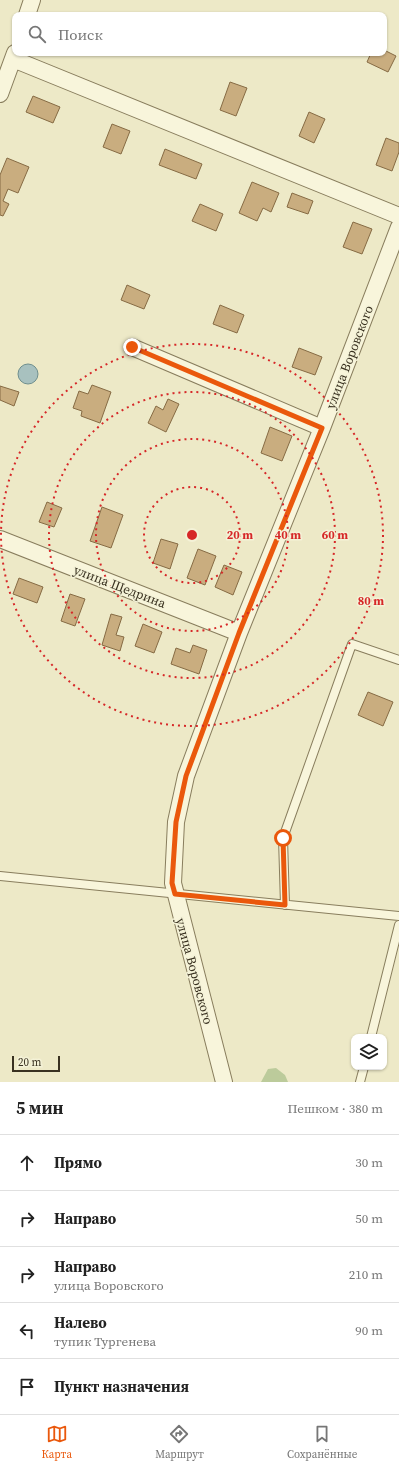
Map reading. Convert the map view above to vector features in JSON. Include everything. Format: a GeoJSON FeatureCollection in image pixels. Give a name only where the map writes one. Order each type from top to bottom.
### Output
{"type":"FeatureCollection","features":[{"type":"Feature","properties":{"kind":"street"},"geometry":{"type":"LineString","coordinates":[[28,12],[32,0]]}},
{"type":"Feature","properties":{"kind":"street"},"geometry":{"type":"LineString","coordinates":[[0,94],[14,56],[399,216]]}},
{"type":"Feature","properties":{"kind":"street","name":"улица Воровского"},"geometry":{"type":"LineString","coordinates":[[224,1082],[172,883],[176,822],[186,776],[239,633],[322,428],[399,228]]}},
{"type":"Feature","properties":{"kind":"street"},"geometry":{"type":"LineString","coordinates":[[132,347],[322,428]]}},
{"type":"Feature","properties":{"kind":"street","name":"улица Щедрина"},"geometry":{"type":"LineString","coordinates":[[0,539],[239,633]]}},
{"type":"Feature","properties":{"kind":"lane"},"geometry":{"type":"LineString","coordinates":[[285,905],[283,838],[352,644],[399,660]]}},
{"type":"Feature","properties":{"kind":"lane"},"geometry":{"type":"LineString","coordinates":[[0,876],[399,916]]}},
{"type":"Feature","properties":{"kind":"lane"},"geometry":{"type":"LineString","coordinates":[[372,1034],[399,924]]}},
{"type":"Feature","properties":{"kind":"lane"},"geometry":{"type":"LineString","coordinates":[[360,1082],[363,1070]]}},
{"type":"Feature","properties":{"kind":"green space"},"geometry":{"type":"Polygon","coordinates":[[[276,1068],[285,1075],[288,1082],[261,1082],[268,1069],[276,1068]]]}},
{"type":"Feature","properties":{"kind":"water"},"geometry":{"type":"Polygon","coordinates":[[[28,364],[35,367],[38,374],[35,381],[28,384],[21,381],[18,374],[21,367],[28,364]]]}},
{"type":"Feature","properties":{"kind":"building"},"geometry":{"type":"Polygon","coordinates":[[[387,52],[396,56],[388,72],[367,62],[370,56],[387,56],[387,52]]]}},
{"type":"Feature","properties":{"kind":"building"},"geometry":{"type":"Polygon","coordinates":[[[230,82],[247,88],[236,116],[220,110],[230,82]]]}},
{"type":"Feature","properties":{"kind":"building"},"geometry":{"type":"Polygon","coordinates":[[[33,96],[60,107],[53,123],[26,112],[33,96]]]}},
{"type":"Feature","properties":{"kind":"building"},"geometry":{"type":"Polygon","coordinates":[[[309,112],[325,119],[314,143],[299,136],[309,112]]]}},
{"type":"Feature","properties":{"kind":"building"},"geometry":{"type":"Polygon","coordinates":[[[112,124],[130,131],[121,154],[103,147],[112,124]]]}},
{"type":"Feature","properties":{"kind":"building"},"geometry":{"type":"Polygon","coordinates":[[[386,138],[399,143],[399,152],[392,171],[376,165],[386,138]]]}},
{"type":"Feature","properties":{"kind":"building"},"geometry":{"type":"Polygon","coordinates":[[[165,149],[202,164],[196,179],[159,165],[165,149]]]}},
{"type":"Feature","properties":{"kind":"building"},"geometry":{"type":"Polygon","coordinates":[[[7,158],[29,167],[18,193],[8,189],[3,201],[9,204],[3,216],[0,215],[0,175],[7,158]]]}},
{"type":"Feature","properties":{"kind":"building"},"geometry":{"type":"Polygon","coordinates":[[[252,182],[279,193],[271,212],[263,208],[257,221],[239,213],[252,182]]]}},
{"type":"Feature","properties":{"kind":"building"},"geometry":{"type":"Polygon","coordinates":[[[292,193],[313,201],[308,214],[287,207],[292,193]]]}},
{"type":"Feature","properties":{"kind":"building"},"geometry":{"type":"Polygon","coordinates":[[[200,204],[223,214],[216,231],[192,221],[200,204]]]}},
{"type":"Feature","properties":{"kind":"building"},"geometry":{"type":"Polygon","coordinates":[[[353,222],[372,229],[362,254],[343,247],[353,222]]]}},
{"type":"Feature","properties":{"kind":"building"},"geometry":{"type":"Polygon","coordinates":[[[127,285],[150,295],[144,309],[121,300],[127,285]]]}},
{"type":"Feature","properties":{"kind":"building"},"geometry":{"type":"Polygon","coordinates":[[[220,305],[244,315],[237,333],[213,324],[220,305]]]}},
{"type":"Feature","properties":{"kind":"building"},"geometry":{"type":"Polygon","coordinates":[[[299,348],[322,357],[315,375],[292,367],[299,348]]]}},
{"type":"Feature","properties":{"kind":"building"},"geometry":{"type":"Polygon","coordinates":[[[92,385],[111,392],[100,423],[81,416],[82,411],[73,408],[79,391],[88,394],[92,385]]]}},
{"type":"Feature","properties":{"kind":"building"},"geometry":{"type":"Polygon","coordinates":[[[0,386],[19,392],[14,406],[0,400],[0,386]]]}},
{"type":"Feature","properties":{"kind":"building"},"geometry":{"type":"Polygon","coordinates":[[[168,399],[179,404],[166,432],[148,423],[156,406],[163,410],[168,399]]]}},
{"type":"Feature","properties":{"kind":"building"},"geometry":{"type":"Polygon","coordinates":[[[270,427],[292,436],[282,461],[261,453],[270,427]]]}},
{"type":"Feature","properties":{"kind":"building"},"geometry":{"type":"Polygon","coordinates":[[[47,502],[62,508],[54,527],[39,522],[47,502]]]}},
{"type":"Feature","properties":{"kind":"building"},"geometry":{"type":"Polygon","coordinates":[[[102,507],[123,515],[111,548],[90,541],[102,507]]]}},
{"type":"Feature","properties":{"kind":"building"},"geometry":{"type":"Polygon","coordinates":[[[161,539],[178,544],[170,569],[153,563],[161,539]]]}},
{"type":"Feature","properties":{"kind":"building"},"geometry":{"type":"Polygon","coordinates":[[[198,549],[216,556],[205,585],[187,578],[198,549]]]}},
{"type":"Feature","properties":{"kind":"building"},"geometry":{"type":"Polygon","coordinates":[[[224,565],[242,572],[233,595],[215,587],[224,565]]]}},
{"type":"Feature","properties":{"kind":"building"},"geometry":{"type":"Polygon","coordinates":[[[19,578],[43,587],[37,603],[13,594],[19,578]]]}},
{"type":"Feature","properties":{"kind":"building"},"geometry":{"type":"Polygon","coordinates":[[[70,594],[85,599],[75,626],[61,621],[70,594]]]}},
{"type":"Feature","properties":{"kind":"building"},"geometry":{"type":"Polygon","coordinates":[[[111,614],[122,617],[116,635],[124,637],[120,651],[102,645],[111,614]]]}},
{"type":"Feature","properties":{"kind":"building"},"geometry":{"type":"Polygon","coordinates":[[[143,624],[162,632],[154,653],[135,646],[143,624]]]}},
{"type":"Feature","properties":{"kind":"building"},"geometry":{"type":"Polygon","coordinates":[[[193,645],[207,650],[199,674],[171,664],[176,648],[190,653],[193,645]]]}},
{"type":"Feature","properties":{"kind":"building"},"geometry":{"type":"Polygon","coordinates":[[[368,692],[393,702],[383,726],[358,715],[368,692]]]}},
{"type":"Feature","properties":{"kind":"route"},"geometry":{"type":"LineString","coordinates":[[132,347],[322,428],[239,633],[186,776],[176,822],[172,883],[175,894],[285,905],[283,838]]}}]}
